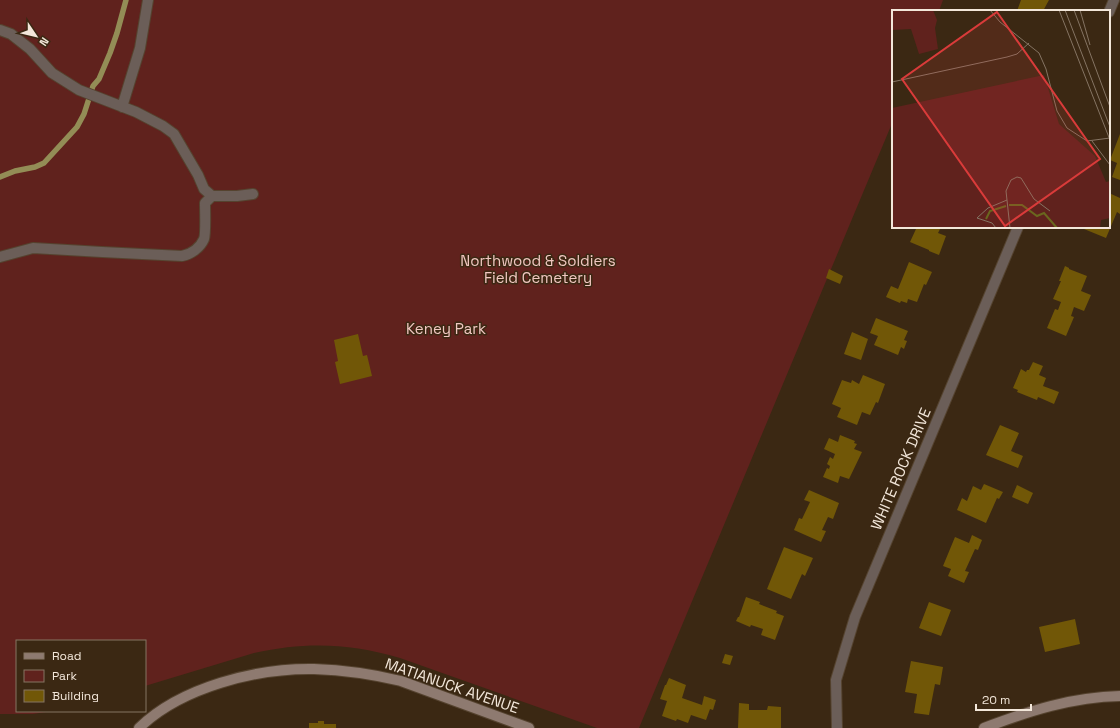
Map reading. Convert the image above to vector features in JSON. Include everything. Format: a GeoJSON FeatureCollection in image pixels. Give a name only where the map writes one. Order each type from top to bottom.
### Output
{"type":"FeatureCollection","features":[{"type":"Feature","properties":{"kind":"street"},"geometry":{"type":"LineString","coordinates":[[122,107],[140,48],[148,0]]}},
{"type":"Feature","properties":{"kind":"street"},"geometry":{"type":"LineString","coordinates":[[1110,10],[1114,0]]}},
{"type":"Feature","properties":{"kind":"street"},"geometry":{"type":"LineString","coordinates":[[0,30],[11,34],[30,48],[52,73],[79,90],[122,107],[163,126],[174,134],[198,175],[204,189],[212,196]]}},
{"type":"Feature","properties":{"kind":"street"},"geometry":{"type":"LineString","coordinates":[[0,257],[33,248],[182,256],[190,254],[205,238],[205,203],[212,196],[253,194]]}},
{"type":"Feature","properties":{"kind":"street","name":"WHITE ROCK DRIVE"},"geometry":{"type":"LineString","coordinates":[[837,728],[836,680],[855,617],[1018,228]]}},
{"type":"Feature","properties":{"kind":"street","name":"MATIANUCK AVENUE"},"geometry":{"type":"LineString","coordinates":[[140,728],[168,706],[190,694],[207,688],[261,674],[297,669],[313,669],[358,672],[401,682],[529,728]]}},
{"type":"Feature","properties":{"kind":"street"},"geometry":{"type":"LineString","coordinates":[[984,728],[1030,711],[1060,703],[1120,696]]}},
{"type":"Feature","properties":{"kind":"green space","name":"Keney Park"},"geometry":{"type":"Polygon","coordinates":[[[0,0],[943,0],[939,10],[892,10],[892,123],[639,728],[597,728],[400,658],[363,649],[345,647],[309,646],[273,649],[254,653],[146,686],[146,640],[16,640],[16,712],[46,712],[33,714],[0,714],[0,0]]]}},
{"type":"Feature","properties":{"kind":"building"},"geometry":{"type":"Polygon","coordinates":[[[1021,0],[1049,0],[1044,10],[1017,10],[1021,0]]]}},
{"type":"Feature","properties":{"kind":"building"},"geometry":{"type":"Polygon","coordinates":[[[1120,134],[1120,180],[1112,177],[1117,163],[1110,160],[1120,134]]]}},
{"type":"Feature","properties":{"kind":"building"},"geometry":{"type":"Polygon","coordinates":[[[1110,193],[1120,198],[1120,214],[1117,212],[1106,238],[1084,229],[1110,228],[1110,193]]]}},
{"type":"Feature","properties":{"kind":"building"},"geometry":{"type":"Polygon","coordinates":[[[914,228],[940,228],[938,233],[946,236],[939,255],[910,242],[916,229],[914,228]]]}},
{"type":"Feature","properties":{"kind":"building"},"geometry":{"type":"Polygon","coordinates":[[[909,262],[932,272],[926,285],[924,284],[917,302],[908,299],[907,303],[901,301],[900,303],[886,297],[891,286],[898,289],[909,262]]]}},
{"type":"Feature","properties":{"kind":"building"},"geometry":{"type":"Polygon","coordinates":[[[1065,266],[1087,276],[1081,291],[1091,295],[1084,311],[1074,307],[1071,316],[1074,317],[1066,336],[1047,328],[1055,309],[1058,310],[1061,302],[1053,299],[1061,281],[1059,281],[1065,266]]]}},
{"type":"Feature","properties":{"kind":"building"},"geometry":{"type":"Polygon","coordinates":[[[829,269],[843,276],[840,284],[826,278],[829,269]]]}},
{"type":"Feature","properties":{"kind":"building"},"geometry":{"type":"Polygon","coordinates":[[[876,318],[908,331],[904,340],[907,341],[904,349],[901,347],[898,355],[874,345],[878,336],[870,333],[876,318]]]}},
{"type":"Feature","properties":{"kind":"building"},"geometry":{"type":"Polygon","coordinates":[[[852,332],[868,339],[861,360],[844,354],[852,332]]]}},
{"type":"Feature","properties":{"kind":"building"},"geometry":{"type":"Polygon","coordinates":[[[358,334],[363,356],[367,355],[372,376],[340,384],[335,362],[338,361],[334,340],[358,334]]]}},
{"type":"Feature","properties":{"kind":"building"},"geometry":{"type":"Polygon","coordinates":[[[1033,362],[1043,366],[1039,375],[1046,378],[1043,386],[1059,392],[1054,404],[1038,397],[1037,400],[1017,392],[1018,390],[1013,388],[1021,369],[1026,372],[1029,370],[1033,362]]]}},
{"type":"Feature","properties":{"kind":"building"},"geometry":{"type":"Polygon","coordinates":[[[863,375],[885,384],[878,403],[876,402],[870,415],[862,412],[857,425],[837,417],[841,408],[832,404],[842,380],[851,383],[852,380],[859,384],[863,375]]]}},
{"type":"Feature","properties":{"kind":"building"},"geometry":{"type":"Polygon","coordinates":[[[1000,425],[1019,433],[1011,451],[1023,456],[1018,468],[986,455],[1000,425]]]}},
{"type":"Feature","properties":{"kind":"building"},"geometry":{"type":"Polygon","coordinates":[[[840,435],[855,441],[854,443],[857,444],[854,449],[862,452],[849,479],[840,476],[838,483],[823,477],[827,468],[829,469],[830,466],[827,464],[830,457],[833,459],[835,454],[824,449],[829,438],[838,442],[840,435]]]}},
{"type":"Feature","properties":{"kind":"building"},"geometry":{"type":"Polygon","coordinates":[[[984,484],[1003,492],[999,499],[997,498],[986,523],[957,510],[962,498],[967,501],[973,486],[981,490],[984,484]]]}},
{"type":"Feature","properties":{"kind":"building"},"geometry":{"type":"Polygon","coordinates":[[[1017,485],[1033,493],[1028,504],[1012,497],[1017,485]]]}},
{"type":"Feature","properties":{"kind":"building"},"geometry":{"type":"Polygon","coordinates":[[[809,490],[839,503],[833,519],[828,517],[822,530],[826,531],[821,542],[794,530],[799,518],[802,519],[810,502],[804,500],[809,490]]]}},
{"type":"Feature","properties":{"kind":"building"},"geometry":{"type":"Polygon","coordinates":[[[972,535],[982,540],[978,550],[975,549],[965,571],[969,572],[964,583],[948,576],[951,569],[943,566],[955,537],[969,543],[972,535]]]}},
{"type":"Feature","properties":{"kind":"building"},"geometry":{"type":"Polygon","coordinates":[[[784,547],[813,558],[805,576],[802,574],[791,599],[767,589],[784,547]]]}},
{"type":"Feature","properties":{"kind":"building"},"geometry":{"type":"Polygon","coordinates":[[[746,597],[760,602],[759,604],[777,611],[776,613],[784,616],[775,640],[761,635],[763,629],[751,625],[750,627],[736,621],[739,617],[746,597]]]}},
{"type":"Feature","properties":{"kind":"building"},"geometry":{"type":"Polygon","coordinates":[[[929,602],[951,610],[941,636],[919,628],[929,602]]]}},
{"type":"Feature","properties":{"kind":"building"},"geometry":{"type":"Polygon","coordinates":[[[1075,619],[1080,644],[1045,652],[1039,627],[1075,619]]]}},
{"type":"Feature","properties":{"kind":"building"},"geometry":{"type":"Polygon","coordinates":[[[725,654],[733,656],[730,665],[722,663],[725,654]]]}},
{"type":"Feature","properties":{"kind":"building"},"geometry":{"type":"Polygon","coordinates":[[[911,661],[943,667],[940,685],[935,684],[929,715],[914,713],[917,694],[905,692],[911,661]]]}},
{"type":"Feature","properties":{"kind":"building"},"geometry":{"type":"Polygon","coordinates":[[[669,678],[686,685],[682,698],[702,705],[704,696],[716,700],[713,710],[710,709],[706,720],[691,715],[688,723],[662,716],[667,701],[660,699],[669,678]]]}},
{"type":"Feature","properties":{"kind":"building"},"geometry":{"type":"Polygon","coordinates":[[[739,703],[749,704],[749,710],[767,710],[768,706],[781,707],[781,728],[738,728],[739,703]]]}},
{"type":"Feature","properties":{"kind":"building"},"geometry":{"type":"Polygon","coordinates":[[[318,721],[324,721],[324,724],[336,724],[336,728],[309,728],[309,723],[318,723],[318,721]]]}},
{"type":"Feature","properties":{"kind":"waterway"},"geometry":{"type":"LineString","coordinates":[[0,177],[44,163],[77,127],[84,114],[93,86],[99,79],[110,53],[126,0]]}},
{"type":"Feature","properties":{"kind":"park label","name":"Northwood & Soldiers Field Cemetery"},"geometry":{"type":"Point","coordinates":[538,270]}}]}
